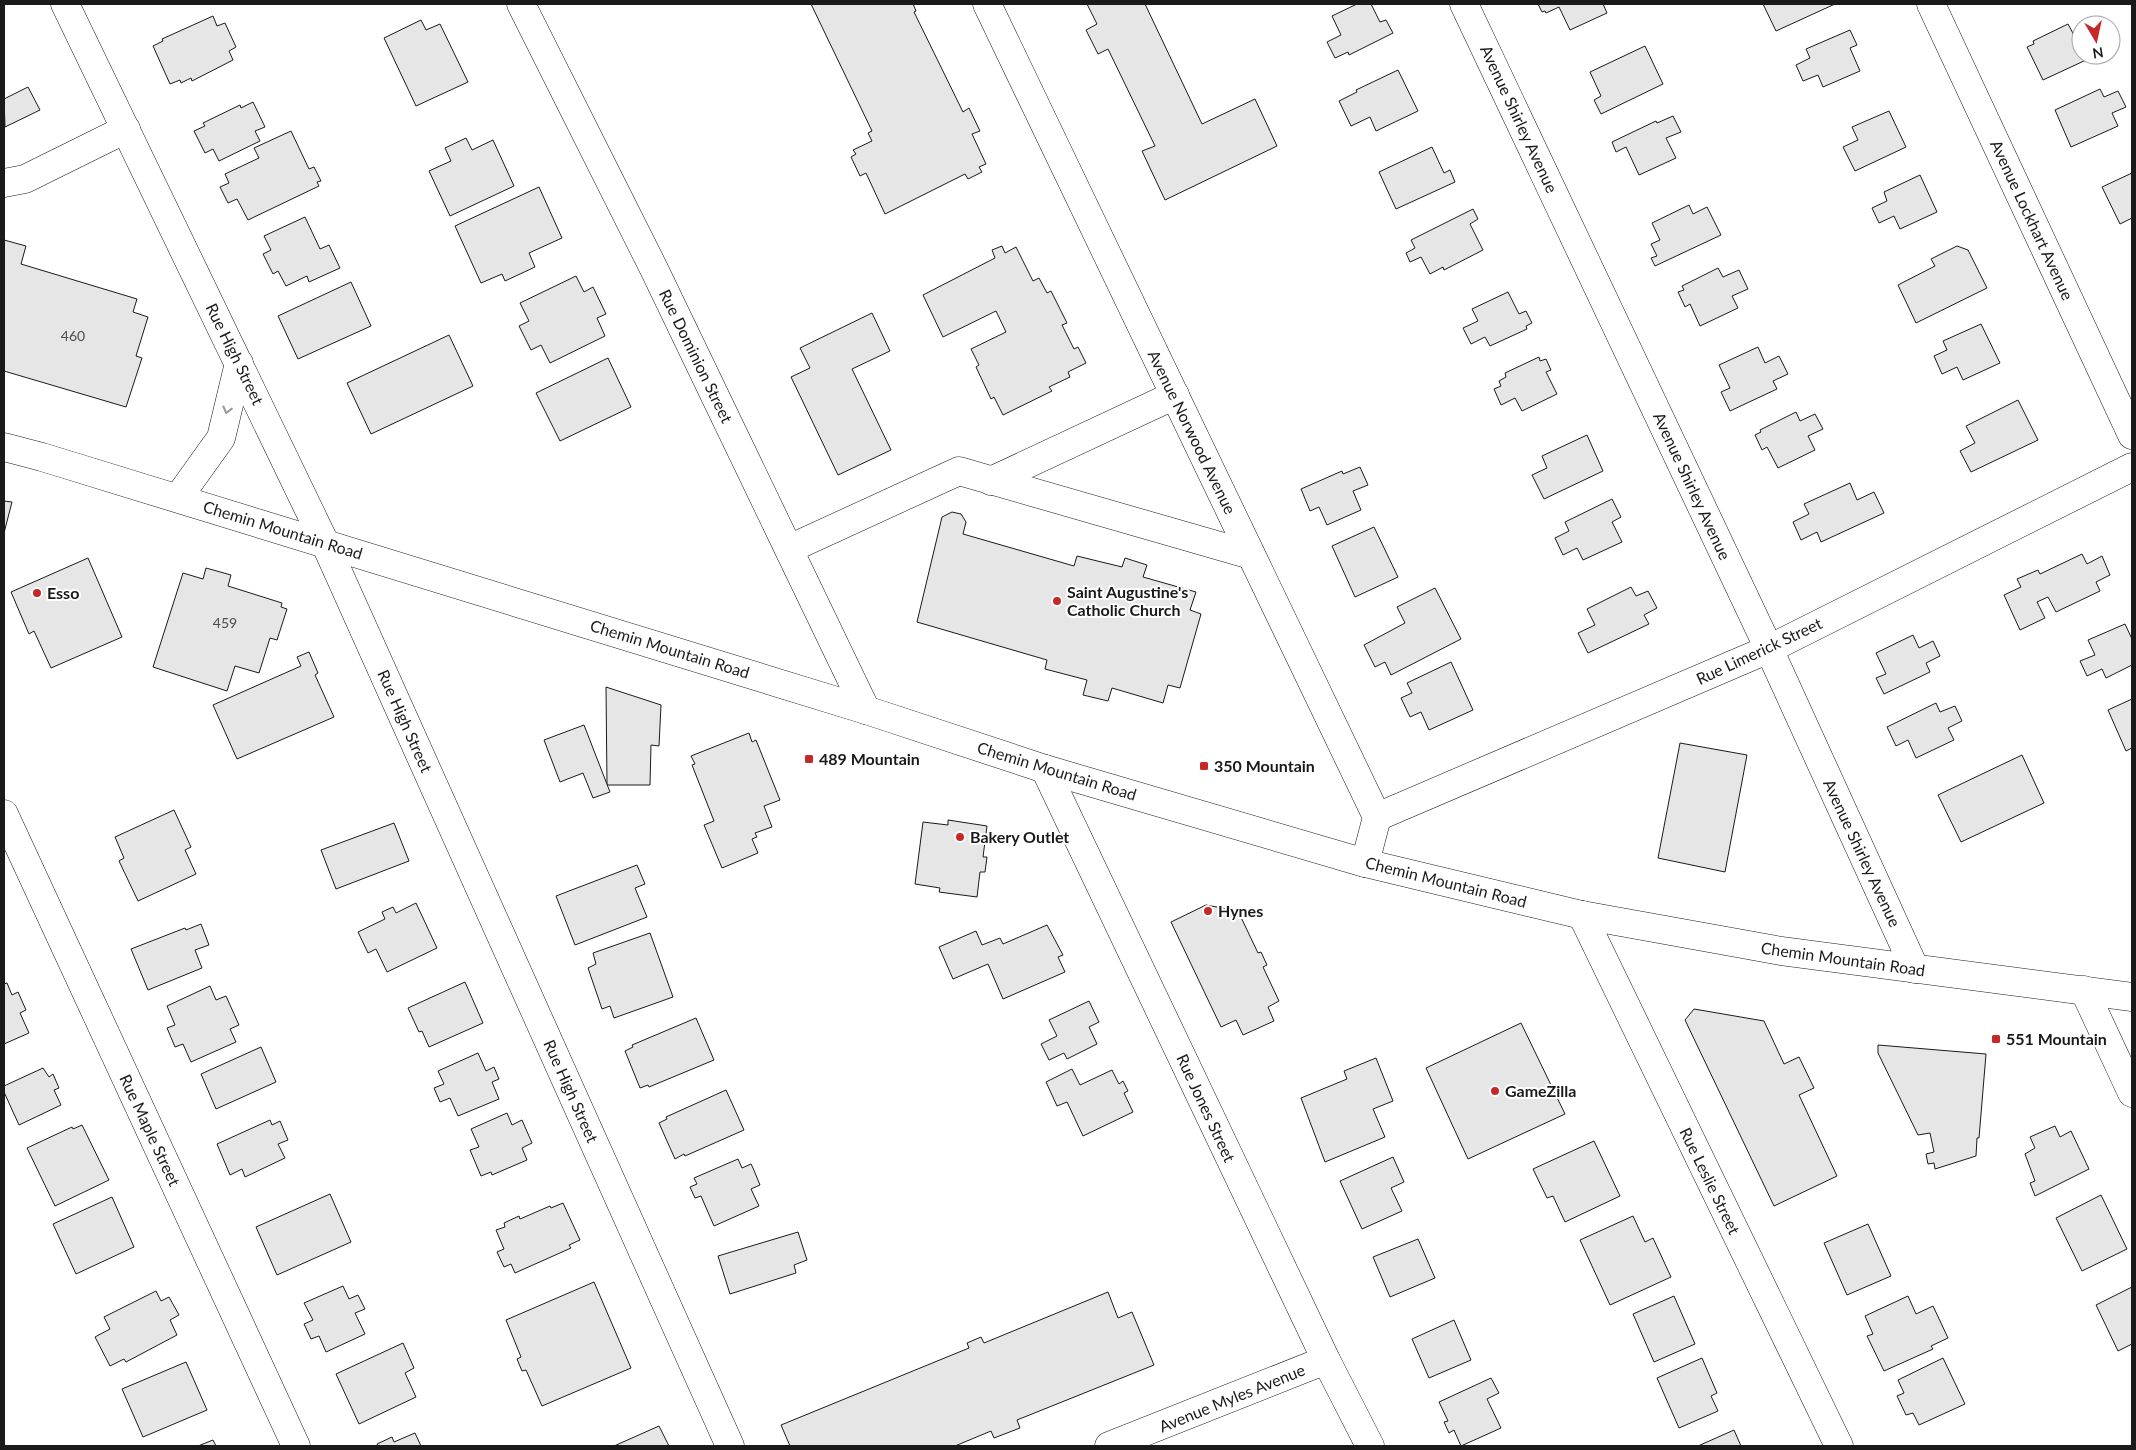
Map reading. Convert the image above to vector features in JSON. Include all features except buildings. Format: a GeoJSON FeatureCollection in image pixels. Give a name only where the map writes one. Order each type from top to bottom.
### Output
{"type":"FeatureCollection","features":[{"type":"Feature","properties":{"kind":"street","name":"Rue Dominion Street"},"geometry":{"type":"LineString","coordinates":[[521,4],[654,269],[866,710]]}},
{"type":"Feature","properties":{"kind":"street","name":"Avenue Norwood Avenue"},"geometry":{"type":"LineString","coordinates":[[987,4],[1377,817]]}},
{"type":"Feature","properties":{"kind":"street","name":"Avenue Shirley Avenue"},"geometry":{"type":"LineString","coordinates":[[1464,4],[1769,649],[1915,969]]}},
{"type":"Feature","properties":{"kind":"street","name":"Avenue Lockhart Avenue"},"geometry":{"type":"LineString","coordinates":[[1932,4],[2132,435]]}},
{"type":"Feature","properties":{"kind":"street","name":"Rue High Street"},"geometry":{"type":"LineString","coordinates":[[69,5],[126,129],[325,543],[730,1446]]}},
{"type":"Feature","properties":{"kind":"street"},"geometry":{"type":"LineString","coordinates":[[4,183],[25,179],[126,129]]}},
{"type":"Feature","properties":{"kind":"street"},"geometry":{"type":"LineString","coordinates":[[178,498],[220,438],[240,363]]}},
{"type":"Feature","properties":{"kind":"street"},"geometry":{"type":"LineString","coordinates":[[991,480],[1175,395]]}},
{"type":"Feature","properties":{"kind":"street","name":"Chemin Mountain Road"},"geometry":{"type":"LineString","coordinates":[[4,447],[42,456],[866,710],[1045,769],[1365,863],[1582,915],[1781,951],[2132,997]]}},
{"type":"Feature","properties":{"kind":"street","name":"Rue Limerick Street"},"geometry":{"type":"LineString","coordinates":[[1377,817],[1769,649],[2132,468]]}},
{"type":"Feature","properties":{"kind":"street"},"geometry":{"type":"LineString","coordinates":[[789,550],[959,471],[1251,555]]}},
{"type":"Feature","properties":{"kind":"street","name":"Rue Jones Street"},"geometry":{"type":"LineString","coordinates":[[1045,769],[1326,1360],[1370,1446]]}},
{"type":"Feature","properties":{"kind":"street","name":"Rue Maple Street"},"geometry":{"type":"LineString","coordinates":[[4,814],[296,1446]]}},
{"type":"Feature","properties":{"kind":"street"},"geometry":{"type":"LineString","coordinates":[[1365,863],[1377,817]]}},
{"type":"Feature","properties":{"kind":"street","name":"Rue Leslie Street"},"geometry":{"type":"LineString","coordinates":[[1582,915],[1839,1446]]}},
{"type":"Feature","properties":{"kind":"street"},"geometry":{"type":"LineString","coordinates":[[2084,990],[2132,1093]]}},
{"type":"Feature","properties":{"kind":"street","name":"Avenue Myles Avenue"},"geometry":{"type":"LineString","coordinates":[[1109,1446],[1326,1360]]}},
{"type":"Feature","properties":{"kind":"place","name":"Esso"},"geometry":{"type":"Point","coordinates":[37,593]}},
{"type":"Feature","properties":{"kind":"place","name":"Saint Augustine's Catholic Church"},"geometry":{"type":"Point","coordinates":[1057,601]}},
{"type":"Feature","properties":{"kind":"place","name":"489 Mountain"},"geometry":{"type":"Point","coordinates":[809,759]}},
{"type":"Feature","properties":{"kind":"place","name":"350 Mountain"},"geometry":{"type":"Point","coordinates":[1204,766]}},
{"type":"Feature","properties":{"kind":"place","name":"Bakery Outlet"},"geometry":{"type":"Point","coordinates":[960,837]}},
{"type":"Feature","properties":{"kind":"place","name":"Hynes"},"geometry":{"type":"Point","coordinates":[1208,911]}},
{"type":"Feature","properties":{"kind":"place","name":"551 Mountain"},"geometry":{"type":"Point","coordinates":[1996,1039]}},
{"type":"Feature","properties":{"kind":"place","name":"GameZilla"},"geometry":{"type":"Point","coordinates":[1495,1091]}}]}
